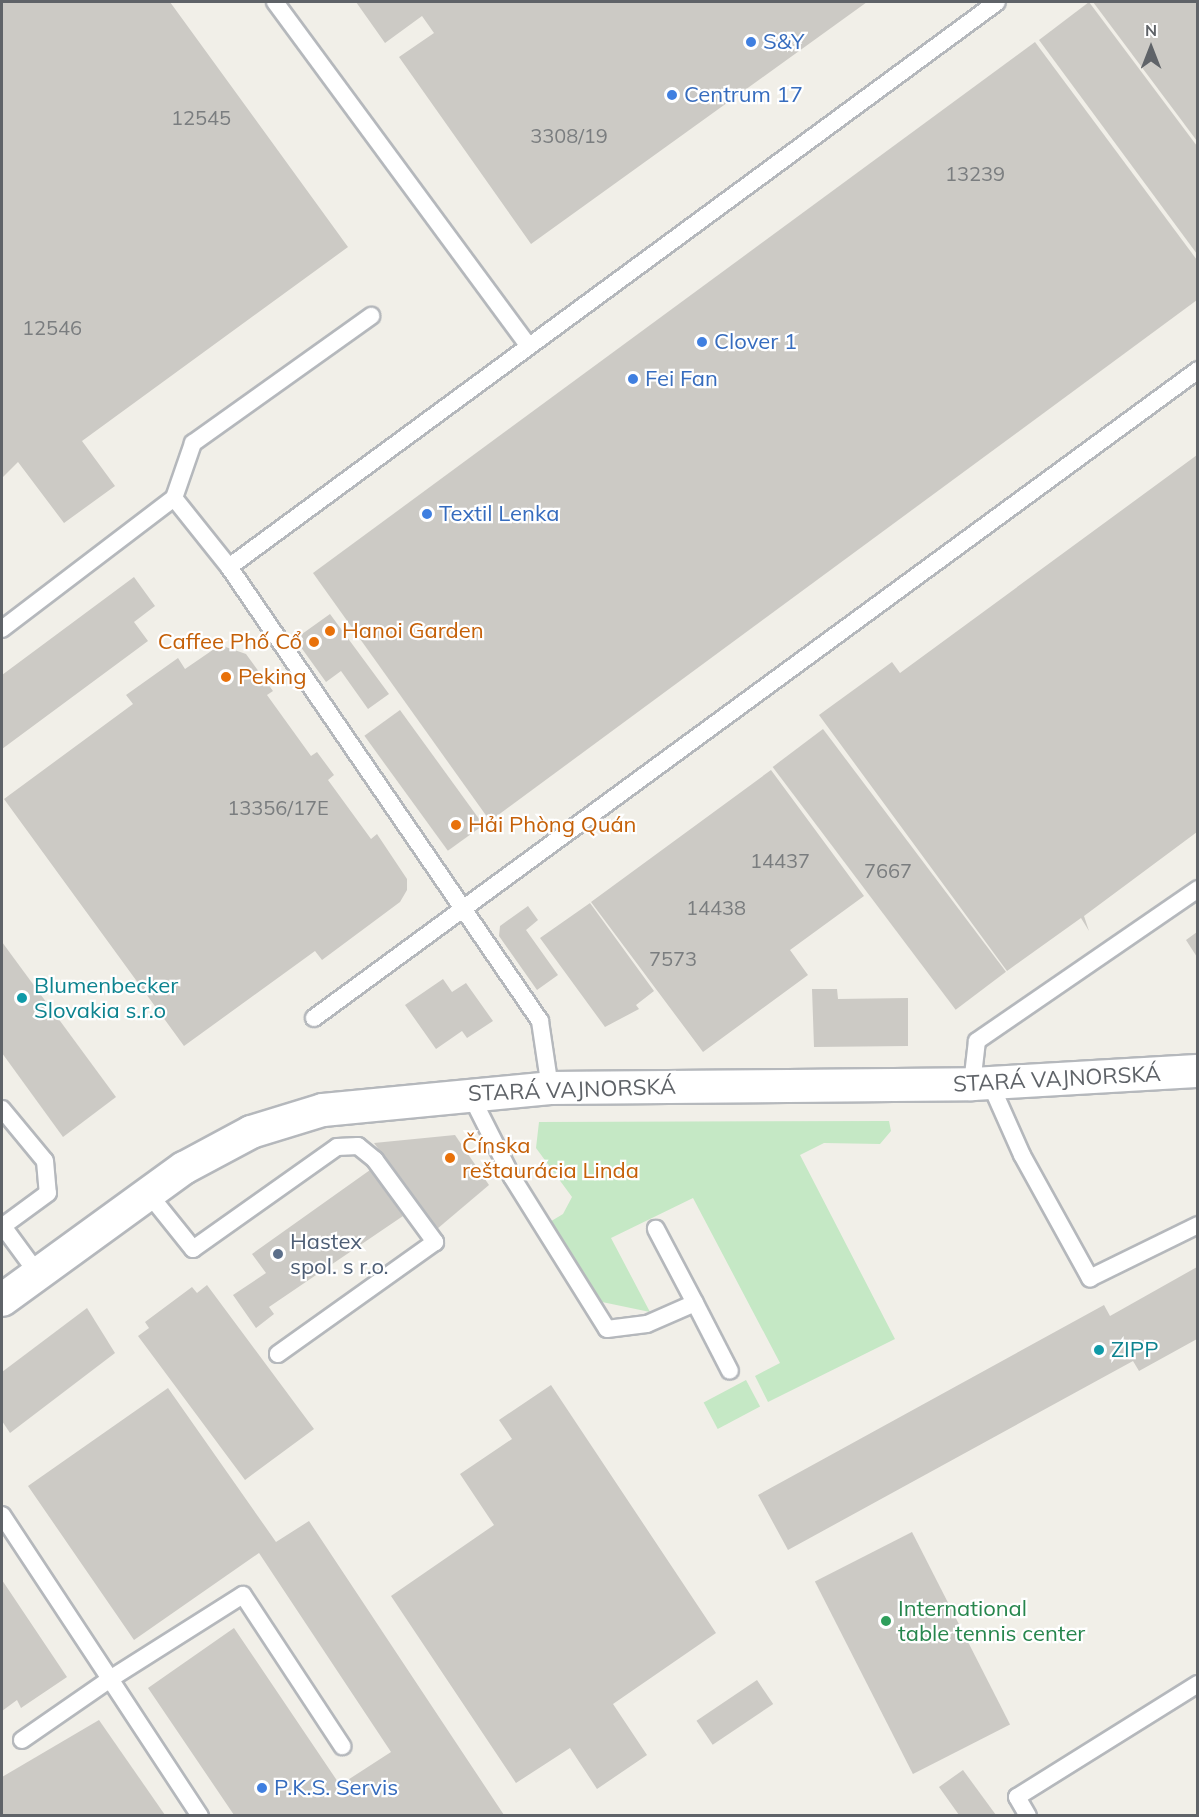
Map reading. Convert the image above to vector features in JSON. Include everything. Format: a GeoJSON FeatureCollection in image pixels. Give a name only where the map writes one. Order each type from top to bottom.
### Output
{"type":"FeatureCollection","features":[{"type":"Feature","properties":{"kind":"street","name":"STARÁ VAJNORSKÁ"},"geometry":{"type":"LineString","coordinates":[[2,1300],[148,1193],[222,1147],[273,1125],[371,1102],[469,1092],[550,1088],[981,1083],[1197,1071]]}},
{"type":"Feature","properties":{"kind":"lane"},"geometry":{"type":"LineString","coordinates":[[275,2],[527,344]]}},
{"type":"Feature","properties":{"kind":"lane"},"geometry":{"type":"LineString","coordinates":[[229,567],[527,344],[997,2]]}},
{"type":"Feature","properties":{"kind":"lane"},"geometry":{"type":"LineString","coordinates":[[2,629],[174,498],[193,443],[371,316]]}},
{"type":"Feature","properties":{"kind":"lane"},"geometry":{"type":"LineString","coordinates":[[314,1018],[462,915],[1197,370]]}},
{"type":"Feature","properties":{"kind":"lane"},"geometry":{"type":"LineString","coordinates":[[174,498],[229,567],[462,915],[540,1021],[550,1088]]}},
{"type":"Feature","properties":{"kind":"lane"},"geometry":{"type":"LineString","coordinates":[[1197,889],[977,1041],[981,1083],[1090,1278],[1197,1225]]}},
{"type":"Feature","properties":{"kind":"lane"},"geometry":{"type":"LineString","coordinates":[[469,1092],[512,1177],[607,1329],[647,1324],[695,1303]]}},
{"type":"Feature","properties":{"kind":"lane"},"geometry":{"type":"LineString","coordinates":[[2,1109],[45,1161],[48,1193],[2,1226],[38,1274]]}},
{"type":"Feature","properties":{"kind":"lane"},"geometry":{"type":"LineString","coordinates":[[148,1193],[193,1249],[337,1147],[358,1146],[375,1160],[435,1242],[278,1354]]}},
{"type":"Feature","properties":{"kind":"lane"},"geometry":{"type":"LineString","coordinates":[[656,1229],[730,1371]]}},
{"type":"Feature","properties":{"kind":"lane"},"geometry":{"type":"LineString","coordinates":[[2,1515],[200,1815]]}},
{"type":"Feature","properties":{"kind":"lane"},"geometry":{"type":"LineString","coordinates":[[22,1740],[110,1679],[243,1595],[342,1746]]}},
{"type":"Feature","properties":{"kind":"lane"},"geometry":{"type":"LineString","coordinates":[[1028,1815],[1017,1797],[1197,1684]]}},
{"type":"Feature","properties":{"kind":"green space"},"geometry":{"type":"Polygon","coordinates":[[[889,1121],[891,1131],[880,1144],[824,1143],[800,1155],[895,1339],[768,1402],[755,1376],[780,1363],[693,1198],[611,1238],[650,1312],[602,1302],[548,1223],[563,1214],[572,1197],[536,1148],[539,1122],[889,1121]]]}},
{"type":"Feature","properties":{"kind":"green space"},"geometry":{"type":"Polygon","coordinates":[[[746,1380],[760,1406],[718,1429],[704,1403],[746,1380]]]}},
{"type":"Feature","properties":{"kind":"building"},"geometry":{"type":"Polygon","coordinates":[[[2,2],[170,2],[348,247],[82,441],[115,486],[64,523],[18,462],[2,478],[2,2]]]}},
{"type":"Feature","properties":{"kind":"building"},"geometry":{"type":"Polygon","coordinates":[[[356,2],[867,2],[531,244],[399,57],[434,33],[422,16],[385,43],[356,2]]]}},
{"type":"Feature","properties":{"kind":"building"},"geometry":{"type":"Polygon","coordinates":[[[1089,2],[1197,146],[1197,254],[1039,40],[1089,2]]]}},
{"type":"Feature","properties":{"kind":"building"},"geometry":{"type":"Polygon","coordinates":[[[1093,2],[1197,2],[1197,141],[1093,2]]]}},
{"type":"Feature","properties":{"kind":"building"},"geometry":{"type":"Polygon","coordinates":[[[1035,42],[1197,260],[1197,300],[490,821],[313,573],[1035,42]]]}},
{"type":"Feature","properties":{"kind":"building"},"geometry":{"type":"Polygon","coordinates":[[[1197,455],[1197,832],[1084,916],[1089,931],[1081,918],[1007,971],[819,715],[892,662],[900,673],[1197,455]]]}},
{"type":"Feature","properties":{"kind":"building"},"geometry":{"type":"Polygon","coordinates":[[[134,577],[155,606],[134,622],[148,641],[2,749],[2,675],[134,577]]]}},
{"type":"Feature","properties":{"kind":"building"},"geometry":{"type":"Polygon","coordinates":[[[330,614],[389,694],[368,709],[341,671],[326,682],[295,639],[330,614]]]}},
{"type":"Feature","properties":{"kind":"building"},"geometry":{"type":"Polygon","coordinates":[[[220,645],[246,654],[273,691],[267,695],[311,756],[317,752],[334,775],[328,780],[371,839],[377,834],[407,879],[407,890],[400,902],[322,960],[315,951],[184,1046],[4,799],[133,704],[126,695],[178,658],[185,669],[220,645]]]}},
{"type":"Feature","properties":{"kind":"building"},"geometry":{"type":"Polygon","coordinates":[[[400,710],[483,825],[448,851],[364,736],[400,710]]]}},
{"type":"Feature","properties":{"kind":"building"},"geometry":{"type":"Polygon","coordinates":[[[823,729],[1006,972],[956,1010],[773,767],[823,729]]]}},
{"type":"Feature","properties":{"kind":"building"},"geometry":{"type":"Polygon","coordinates":[[[771,770],[864,896],[790,950],[808,975],[703,1052],[591,902],[771,770]]]}},
{"type":"Feature","properties":{"kind":"building"},"geometry":{"type":"Polygon","coordinates":[[[590,903],[654,991],[636,1005],[639,1009],[605,1027],[540,938],[590,903]]]}},
{"type":"Feature","properties":{"kind":"building"},"geometry":{"type":"Polygon","coordinates":[[[528,906],[538,920],[526,930],[558,975],[537,990],[499,936],[500,926],[528,906]]]}},
{"type":"Feature","properties":{"kind":"building"},"geometry":{"type":"Polygon","coordinates":[[[1197,932],[1197,957],[1186,940],[1197,932]]]}},
{"type":"Feature","properties":{"kind":"building","name":"Blumenbecker Slovakia s.r.o"},"geometry":{"type":"Polygon","coordinates":[[[2,942],[116,1097],[63,1137],[2,1053],[2,942]]]}},
{"type":"Feature","properties":{"kind":"building"},"geometry":{"type":"Polygon","coordinates":[[[443,979],[452,992],[466,983],[493,1021],[467,1038],[462,1031],[436,1049],[405,1005],[443,979]]]}},
{"type":"Feature","properties":{"kind":"building"},"geometry":{"type":"Polygon","coordinates":[[[812,989],[837,989],[838,999],[908,998],[908,1046],[814,1047],[812,989]]]}},
{"type":"Feature","properties":{"kind":"building"},"geometry":{"type":"Polygon","coordinates":[[[455,1135],[489,1185],[437,1229],[374,1143],[455,1135]]]}},
{"type":"Feature","properties":{"kind":"building"},"geometry":{"type":"Polygon","coordinates":[[[370,1170],[403,1216],[269,1307],[274,1314],[256,1328],[233,1295],[266,1273],[252,1254],[370,1170]]]}},
{"type":"Feature","properties":{"kind":"building"},"geometry":{"type":"Polygon","coordinates":[[[1197,1267],[1197,1339],[1139,1371],[1133,1361],[788,1550],[758,1495],[1104,1305],[1110,1316],[1197,1267]]]}},
{"type":"Feature","properties":{"kind":"building"},"geometry":{"type":"Polygon","coordinates":[[[207,1285],[314,1429],[245,1480],[138,1336],[149,1328],[145,1322],[192,1287],[197,1293],[207,1285]]]}},
{"type":"Feature","properties":{"kind":"building"},"geometry":{"type":"Polygon","coordinates":[[[87,1308],[115,1353],[10,1433],[2,1421],[2,1372],[87,1308]]]}},
{"type":"Feature","properties":{"kind":"building"},"geometry":{"type":"Polygon","coordinates":[[[551,1385],[716,1633],[613,1704],[647,1755],[597,1789],[570,1748],[516,1783],[391,1596],[494,1525],[460,1474],[512,1439],[499,1420],[551,1385]]]}},
{"type":"Feature","properties":{"kind":"building"},"geometry":{"type":"Polygon","coordinates":[[[168,1388],[276,1542],[309,1521],[504,1815],[234,1815],[148,1688],[234,1628],[340,1785],[391,1752],[259,1553],[134,1640],[28,1486],[168,1388]]]}},
{"type":"Feature","properties":{"kind":"building"},"geometry":{"type":"Polygon","coordinates":[[[912,1532],[1010,1724],[913,1774],[815,1581],[912,1532]]]}},
{"type":"Feature","properties":{"kind":"building"},"geometry":{"type":"Polygon","coordinates":[[[2,1580],[67,1677],[21,1708],[17,1700],[2,1711],[2,1580]]]}},
{"type":"Feature","properties":{"kind":"building"},"geometry":{"type":"Polygon","coordinates":[[[757,1680],[773,1704],[713,1745],[696,1721],[757,1680]]]}},
{"type":"Feature","properties":{"kind":"building"},"geometry":{"type":"Polygon","coordinates":[[[99,1720],[165,1815],[2,1815],[2,1777],[99,1720]]]}},
{"type":"Feature","properties":{"kind":"building"},"geometry":{"type":"Polygon","coordinates":[[[963,1770],[996,1815],[959,1815],[939,1787],[963,1770]]]}},
{"type":"Feature","properties":{"kind":"place","name":"S&Y"},"geometry":{"type":"Point","coordinates":[751,42]}},
{"type":"Feature","properties":{"kind":"place","name":"Centrum 17"},"geometry":{"type":"Point","coordinates":[672,95]}},
{"type":"Feature","properties":{"kind":"place","name":"Clover 1"},"geometry":{"type":"Point","coordinates":[702,342]}},
{"type":"Feature","properties":{"kind":"place","name":"Fei Fan"},"geometry":{"type":"Point","coordinates":[633,379]}},
{"type":"Feature","properties":{"kind":"place","name":"Textil Lenka"},"geometry":{"type":"Point","coordinates":[427,514]}},
{"type":"Feature","properties":{"kind":"place","name":"Hanoi Garden"},"geometry":{"type":"Point","coordinates":[330,631]}},
{"type":"Feature","properties":{"kind":"place","name":"Caffee Phố Cổ"},"geometry":{"type":"Point","coordinates":[314,642]}},
{"type":"Feature","properties":{"kind":"place","name":"Peking"},"geometry":{"type":"Point","coordinates":[226,677]}},
{"type":"Feature","properties":{"kind":"place","name":"Hải Phòng Quán"},"geometry":{"type":"Point","coordinates":[456,825]}},
{"type":"Feature","properties":{"kind":"place","name":"Blumenbecker Slovakia s.r.o"},"geometry":{"type":"Point","coordinates":[22,998]}},
{"type":"Feature","properties":{"kind":"place","name":"Čínska reštaurácia Linda"},"geometry":{"type":"Point","coordinates":[450,1158]}},
{"type":"Feature","properties":{"kind":"place","name":"Hastex spol. s r.o."},"geometry":{"type":"Point","coordinates":[278,1254]}},
{"type":"Feature","properties":{"kind":"place","name":"ZIPP"},"geometry":{"type":"Point","coordinates":[1099,1350]}},
{"type":"Feature","properties":{"kind":"place","name":"International table tennis center"},"geometry":{"type":"Point","coordinates":[886,1621]}},
{"type":"Feature","properties":{"kind":"place","name":"P.K.S. Servis"},"geometry":{"type":"Point","coordinates":[262,1788]}}]}
